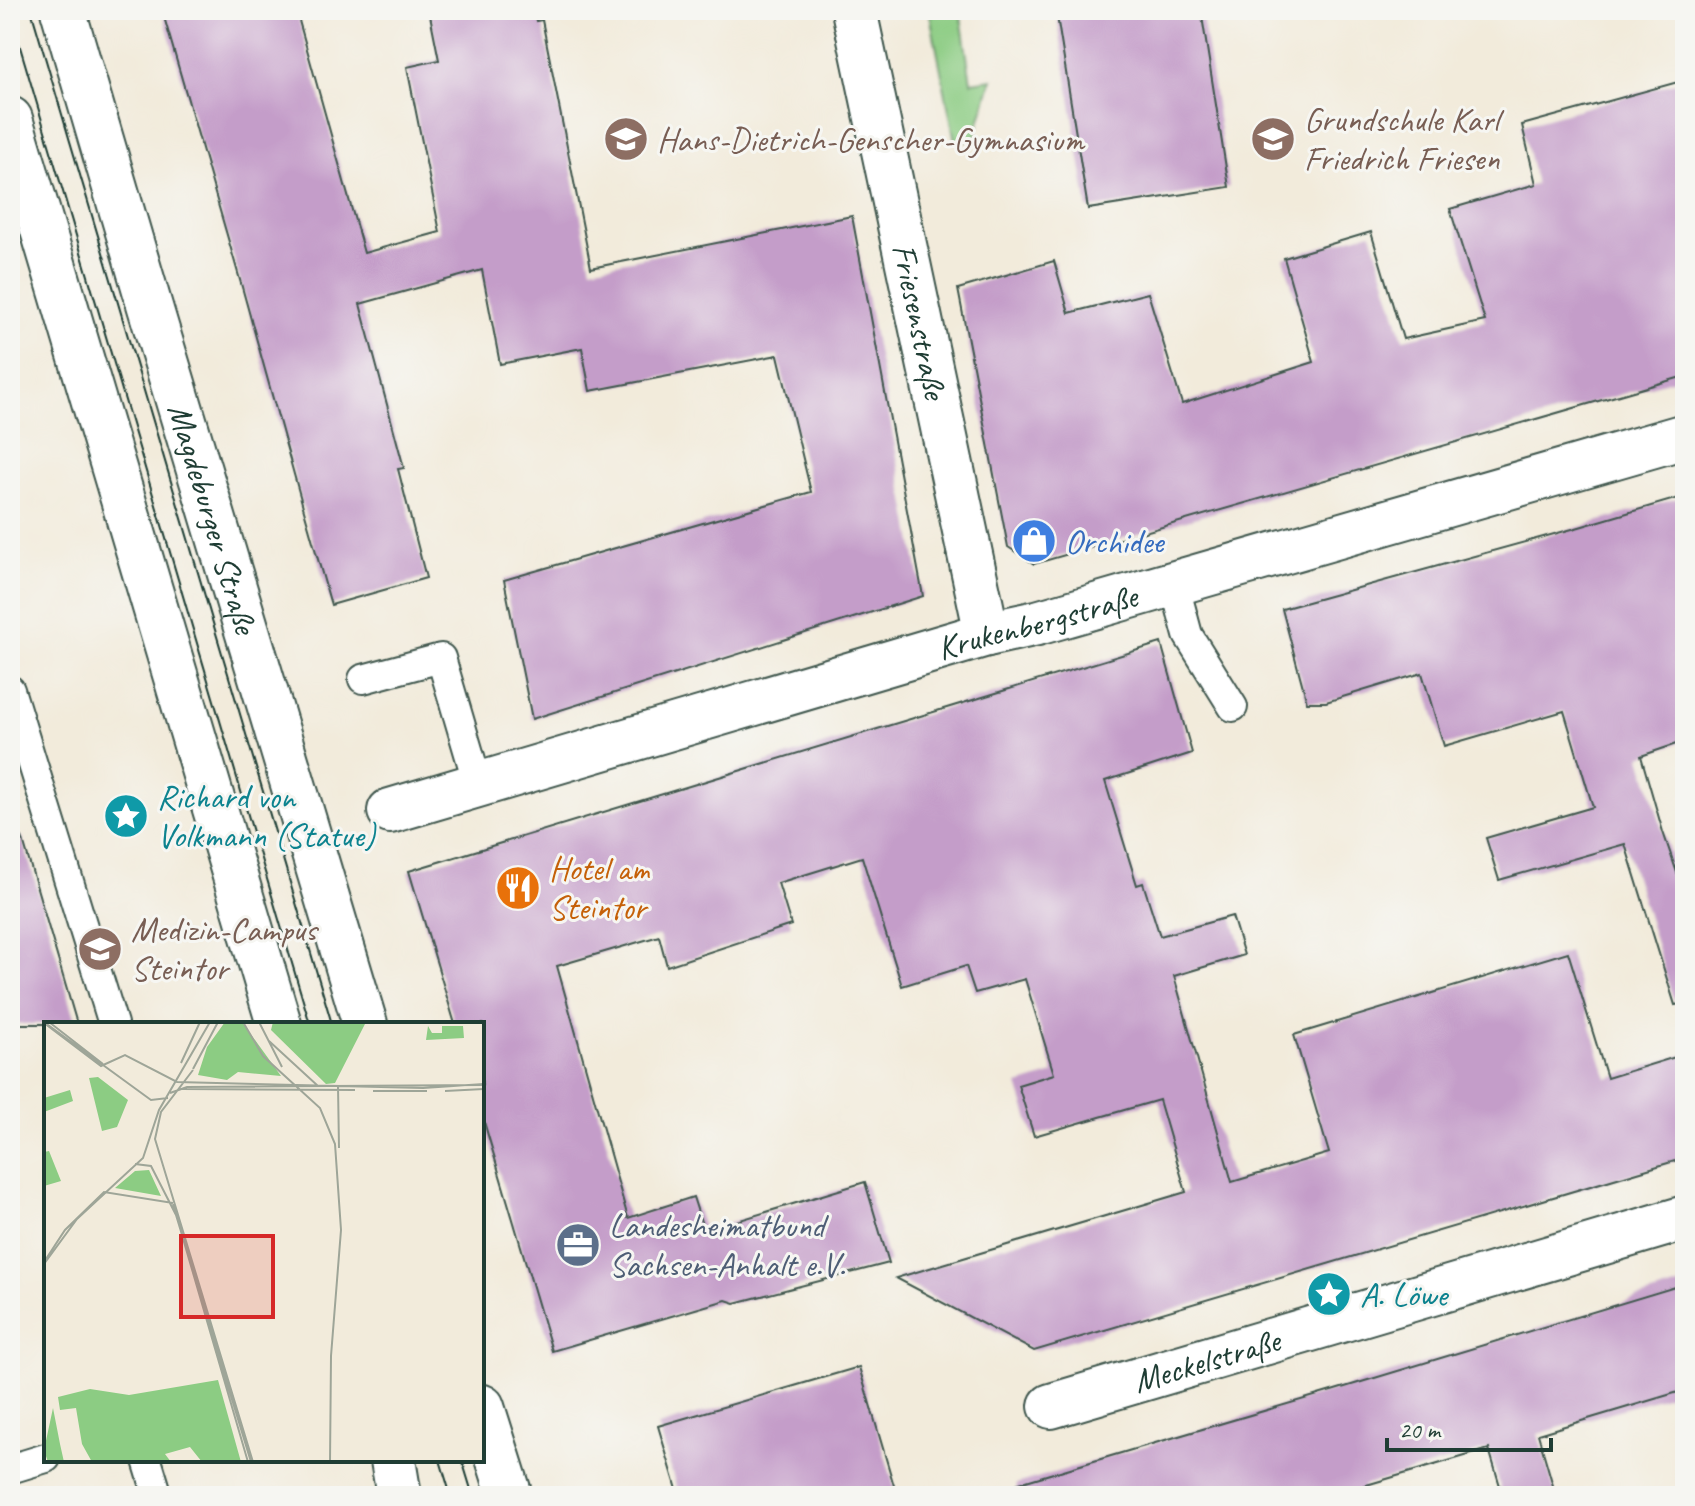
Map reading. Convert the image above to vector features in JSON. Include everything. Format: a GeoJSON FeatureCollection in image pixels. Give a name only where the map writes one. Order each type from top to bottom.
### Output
{"type":"FeatureCollection","features":[{"type":"Feature","properties":{"kind":"street","name":"Magdeburger Straße"},"geometry":{"type":"LineString","coordinates":[[63,10],[364,1022]]}},
{"type":"Feature","properties":{"kind":"street","name":"Friesenstraße"},"geometry":{"type":"LineString","coordinates":[[854,10],[987,634]]}},
{"type":"Feature","properties":{"kind":"street"},"geometry":{"type":"LineString","coordinates":[[10,119],[278,1022]]}},
{"type":"Feature","properties":{"kind":"street","name":"Krukenbergstraße"},"geometry":{"type":"LineString","coordinates":[[390,811],[987,634],[1037,623],[1685,436]]}},
{"type":"Feature","properties":{"kind":"street","name":"Meckelstraße"},"geometry":{"type":"LineString","coordinates":[[1051,1406],[1685,1218]]}},
{"type":"Feature","properties":{"kind":"street"},"geometry":{"type":"LineString","coordinates":[[484,1413],[510,1496]]}},
{"type":"Feature","properties":{"kind":"street"},"geometry":{"type":"LineString","coordinates":[[393,1462],[399,1496]]}},
{"type":"Feature","properties":{"kind":"lane"},"geometry":{"type":"LineString","coordinates":[[1174,583],[1188,635],[1233,707]]}},
{"type":"Feature","properties":{"kind":"lane"},"geometry":{"type":"LineString","coordinates":[[363,679],[441,658],[478,784]]}},
{"type":"Feature","properties":{"kind":"lane"},"geometry":{"type":"LineString","coordinates":[[10,690],[112,1022]]}},
{"type":"Feature","properties":{"kind":"lane"},"geometry":{"type":"LineString","coordinates":[[10,1469],[44,1459]]}},
{"type":"Feature","properties":{"kind":"lane"},"geometry":{"type":"LineString","coordinates":[[148,1462],[158,1496]]}},
{"type":"Feature","properties":{"kind":"green space"},"geometry":{"type":"Polygon","coordinates":[[[929,10],[960,10],[971,82],[992,79],[975,136],[960,143],[955,141],[929,10]]]}},
{"type":"Feature","properties":{"kind":"building"},"geometry":{"type":"Polygon","coordinates":[[[162,10],[296,10],[364,253],[440,232],[407,67],[439,60],[429,10],[533,10],[536,21],[542,20],[591,268],[852,216],[923,596],[532,719],[504,580],[811,492],[778,355],[590,391],[582,348],[500,364],[482,270],[360,304],[404,468],[398,469],[426,578],[331,605],[162,10]]]}},
{"type":"Feature","properties":{"kind":"building"},"geometry":{"type":"Polygon","coordinates":[[[1056,10],[1201,10],[1229,187],[1088,209],[1056,10]]]}},
{"type":"Feature","properties":{"kind":"building"},"geometry":{"type":"Polygon","coordinates":[[[1685,80],[1685,376],[1034,564],[1008,547],[958,289],[1054,261],[1069,313],[1148,293],[1182,404],[1314,362],[1284,258],[1371,232],[1403,339],[1485,321],[1450,209],[1536,184],[1522,125],[1685,80]]]}},
{"type":"Feature","properties":{"kind":"building"},"geometry":{"type":"Polygon","coordinates":[[[1685,496],[1685,741],[1641,756],[1685,896],[1685,1003],[1675,1005],[1625,844],[1499,880],[1486,838],[1593,807],[1564,711],[1444,746],[1422,673],[1326,702],[1307,702],[1282,609],[1685,496]]]}},
{"type":"Feature","properties":{"kind":"building"},"geometry":{"type":"Polygon","coordinates":[[[1161,643],[1192,753],[1105,781],[1137,885],[1143,883],[1160,936],[1232,916],[1244,955],[1174,976],[1232,1182],[1329,1153],[1294,1035],[1568,952],[1607,1078],[1685,1054],[1685,1158],[1034,1351],[896,1278],[1186,1192],[1159,1100],[1034,1136],[1018,1085],[1054,1074],[1025,979],[975,993],[966,966],[902,986],[862,857],[778,883],[791,925],[667,966],[659,936],[557,966],[628,1218],[693,1197],[704,1231],[865,1182],[889,1263],[735,1303],[726,1300],[552,1351],[484,1122],[484,1022],[454,1022],[409,871],[1161,643]]]}},
{"type":"Feature","properties":{"kind":"building"},"geometry":{"type":"Polygon","coordinates":[[[22,837],[76,1022],[10,1024],[10,838],[22,837]]]}},
{"type":"Feature","properties":{"kind":"building"},"geometry":{"type":"Polygon","coordinates":[[[1685,1284],[1685,1390],[1538,1434],[1556,1496],[1503,1496],[1489,1449],[1363,1486],[1366,1496],[1018,1496],[1016,1484],[1685,1284]]]}},
{"type":"Feature","properties":{"kind":"building"},"geometry":{"type":"Polygon","coordinates":[[[859,1367],[897,1496],[679,1496],[658,1426],[859,1367]]]}},
{"type":"Feature","properties":{"kind":"tram line"},"geometry":{"type":"LineString","coordinates":[[31,10],[331,1022]]}},
{"type":"Feature","properties":{"kind":"tram line"},"geometry":{"type":"LineString","coordinates":[[10,13],[309,1022]]}},
{"type":"Feature","properties":{"kind":"tram line"},"geometry":{"type":"LineString","coordinates":[[441,1462],[451,1496]]}},
{"type":"Feature","properties":{"kind":"tram line"},"geometry":{"type":"LineString","coordinates":[[463,1462],[473,1496]]}},
{"type":"Feature","properties":{"kind":"place","name":"Hans-Dietrich-Genscher-Gymnasium"},"geometry":{"type":"Point","coordinates":[626,139]}},
{"type":"Feature","properties":{"kind":"place","name":"Grundschule Karl Friedrich Friesen"},"geometry":{"type":"Point","coordinates":[1273,139]}},
{"type":"Feature","properties":{"kind":"place","name":"Orchidee"},"geometry":{"type":"Point","coordinates":[1034,541]}},
{"type":"Feature","properties":{"kind":"place","name":"Richard von Volkmann (Statue)"},"geometry":{"type":"Point","coordinates":[126,816]}},
{"type":"Feature","properties":{"kind":"place","name":"Hotel am Steintor"},"geometry":{"type":"Point","coordinates":[518,888]}},
{"type":"Feature","properties":{"kind":"place","name":"Medizin-Campus Steintor"},"geometry":{"type":"Point","coordinates":[100,949]}},
{"type":"Feature","properties":{"kind":"place","name":"Landesheimatbund Sachsen-Anhalt e.V."},"geometry":{"type":"Point","coordinates":[578,1245]}},
{"type":"Feature","properties":{"kind":"place","name":"A. Löwe"},"geometry":{"type":"Point","coordinates":[1329,1294]}}]}
